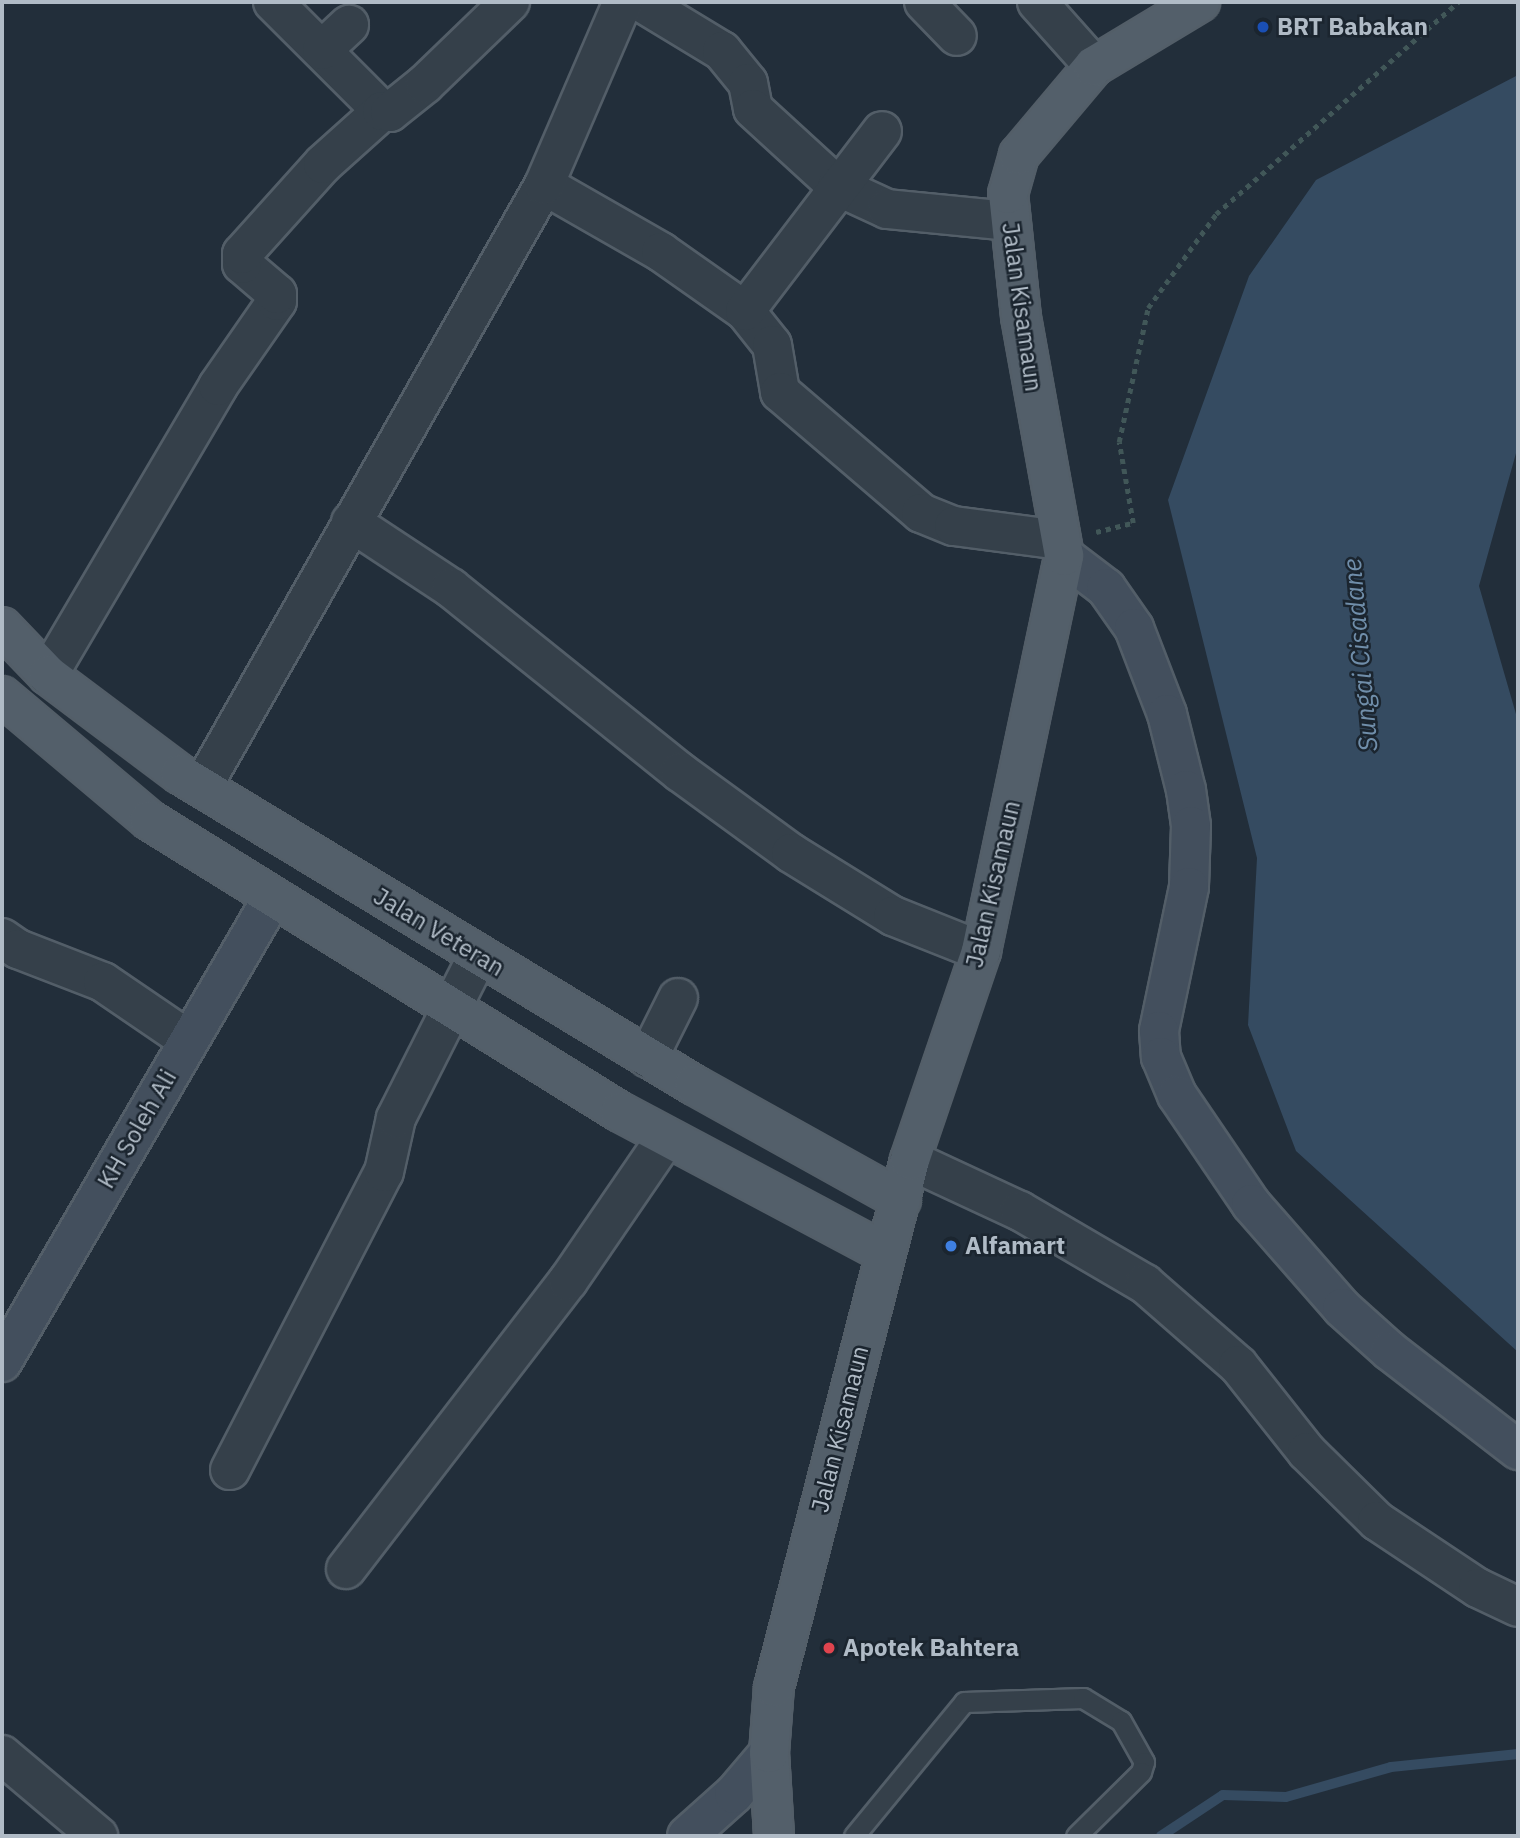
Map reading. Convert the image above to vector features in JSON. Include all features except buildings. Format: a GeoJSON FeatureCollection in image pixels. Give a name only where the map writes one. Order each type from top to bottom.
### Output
{"type":"FeatureCollection","features":[{"type":"Feature","properties":{"kind":"main road","name":"Jalan Kisamaun"},"geometry":{"type":"LineString","coordinates":[[774,1836],[769,1753],[774,1687],[911,1160],[981,951],[1062,548],[1009,221],[1008,194],[1019,155],[1094,66],[1200,2]]}},
{"type":"Feature","properties":{"kind":"main road","name":"Jalan Veteran"},"geometry":{"type":"LineString","coordinates":[[2,627],[48,675],[202,787],[648,1058],[901,1200]]}},
{"type":"Feature","properties":{"kind":"main road"},"geometry":{"type":"LineString","coordinates":[[2,696],[149,820],[666,1138],[886,1253]]}},
{"type":"Feature","properties":{"kind":"street"},"geometry":{"type":"LineString","coordinates":[[273,2],[382,111],[390,112],[425,84],[510,2]]}},
{"type":"Feature","properties":{"kind":"street"},"geometry":{"type":"LineString","coordinates":[[202,787],[544,185],[623,2]]}},
{"type":"Feature","properties":{"kind":"street"},"geometry":{"type":"LineString","coordinates":[[641,2],[722,51],[748,83],[753,109],[837,186],[887,209],[1009,221]]}},
{"type":"Feature","properties":{"kind":"street"},"geometry":{"type":"LineString","coordinates":[[924,2],[957,36]]}},
{"type":"Feature","properties":{"kind":"street"},"geometry":{"type":"LineString","coordinates":[[1037,2],[1094,66]]}},
{"type":"Feature","properties":{"kind":"street"},"geometry":{"type":"LineString","coordinates":[[322,50],[349,25]]}},
{"type":"Feature","properties":{"kind":"street"},"geometry":{"type":"LineString","coordinates":[[48,675],[218,386],[277,301],[277,294],[242,264],[242,254],[323,164],[382,111]]}},
{"type":"Feature","properties":{"kind":"street"},"geometry":{"type":"LineString","coordinates":[[745,311],[837,186],[882,131]]}},
{"type":"Feature","properties":{"kind":"street"},"geometry":{"type":"LineString","coordinates":[[544,185],[661,252],[745,311],[772,345],[780,392],[921,513],[954,526],[1062,548],[1105,588],[1134,628],[1167,715],[1186,790],[1191,826],[1189,887],[1159,1031],[1161,1057],[1177,1095],[1251,1204],[1342,1308],[1390,1351],[1518,1450]]}},
{"type":"Feature","properties":{"kind":"street"},"geometry":{"type":"LineString","coordinates":[[351,522],[451,588],[680,772],[791,853],[893,916],[981,951]]}},
{"type":"Feature","properties":{"kind":"street","name":"KH Soleh Ali"},"geometry":{"type":"LineString","coordinates":[[2,1362],[273,897]]}},
{"type":"Feature","properties":{"kind":"street"},"geometry":{"type":"LineString","coordinates":[[7,953],[103,982],[188,1040]]}},
{"type":"Feature","properties":{"kind":"street"},"geometry":{"type":"LineString","coordinates":[[230,1470],[384,1172],[396,1118],[478,956]]}},
{"type":"Feature","properties":{"kind":"street"},"geometry":{"type":"LineString","coordinates":[[648,1058],[678,998]]}},
{"type":"Feature","properties":{"kind":"street"},"geometry":{"type":"LineString","coordinates":[[346,1569],[568,1281],[666,1138]]}},
{"type":"Feature","properties":{"kind":"street"},"geometry":{"type":"LineString","coordinates":[[911,1160],[1020,1210],[1145,1284],[1238,1365],[1307,1452],[1377,1521],[1478,1588],[1518,1607]]}},
{"type":"Feature","properties":{"kind":"street"},"geometry":{"type":"LineString","coordinates":[[687,1836],[769,1753]]}},
{"type":"Feature","properties":{"kind":"street"},"geometry":{"type":"LineString","coordinates":[[2,1755],[98,1836]]}},
{"type":"Feature","properties":{"kind":"lane"},"geometry":{"type":"LineString","coordinates":[[854,1836],[964,1702],[1083,1698],[1121,1721],[1144,1762],[1141,1772],[1076,1836]]}},
{"type":"Feature","properties":{"kind":"path"},"geometry":{"type":"LineString","coordinates":[[1062,548],[1133,523],[1119,442],[1148,308],[1216,214],[1458,2]]}},
{"type":"Feature","properties":{"kind":"water","name":"Sungai Cisadane"},"geometry":{"type":"Polygon","coordinates":[[[1518,75],[1518,446],[1479,586],[1518,721],[1518,1352],[1296,1151],[1248,1025],[1257,858],[1168,500],[1249,276],[1316,180],[1518,75]]]}},
{"type":"Feature","properties":{"kind":"waterway"},"geometry":{"type":"LineString","coordinates":[[1161,1836],[1223,1795],[1286,1797],[1391,1767],[1518,1754]]}},
{"type":"Feature","properties":{"kind":"place","name":"BRT Babakan"},"geometry":{"type":"Point","coordinates":[1263,27]}},
{"type":"Feature","properties":{"kind":"place","name":"Alfamart"},"geometry":{"type":"Point","coordinates":[951,1246]}},
{"type":"Feature","properties":{"kind":"place","name":"Apotek Bahtera"},"geometry":{"type":"Point","coordinates":[829,1648]}}]}
